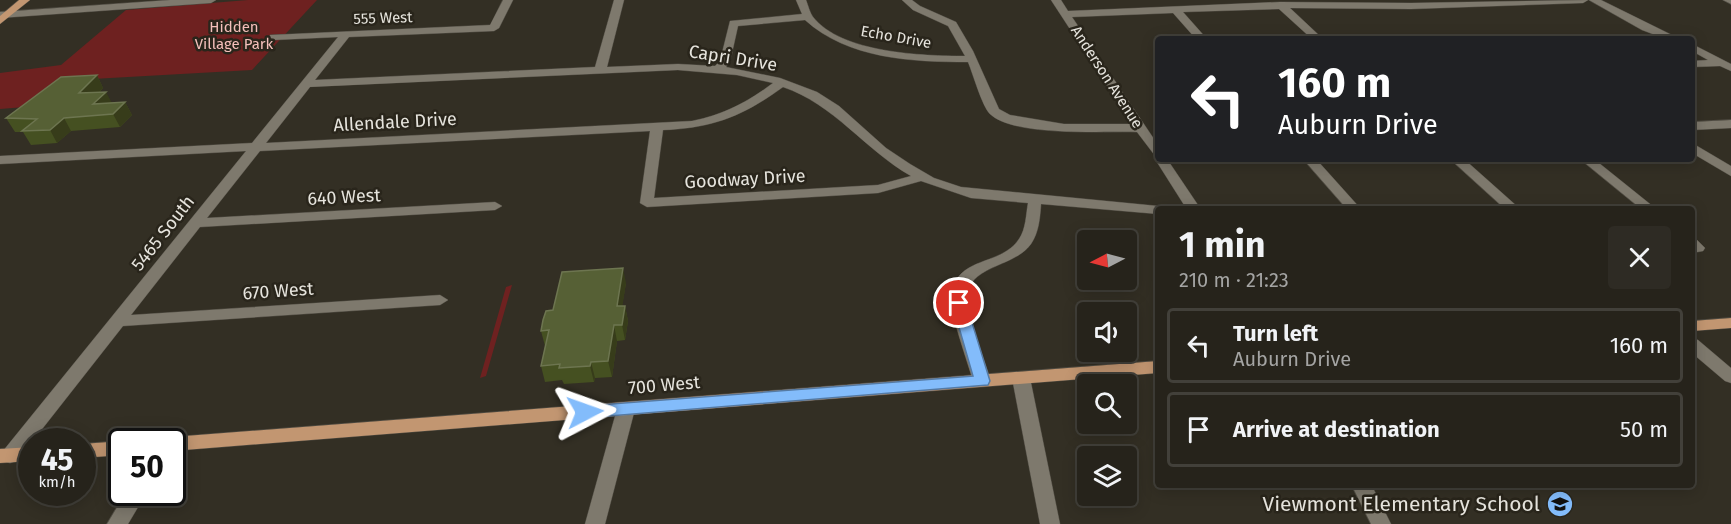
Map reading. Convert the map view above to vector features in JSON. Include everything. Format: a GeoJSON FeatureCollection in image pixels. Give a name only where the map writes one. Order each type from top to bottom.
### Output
{"type":"FeatureCollection","features":[{"type":"Feature","properties":{"kind":"main road"},"geometry":{"type":"LineString","coordinates":[[3,17],[25,0]]}},
{"type":"Feature","properties":{"kind":"main road"},"geometry":{"type":"LineString","coordinates":[[1695,326],[1731,323]]}},
{"type":"Feature","properties":{"kind":"main road","name":"700 West"},"geometry":{"type":"LineString","coordinates":[[186,443],[1155,367]]}},
{"type":"Feature","properties":{"kind":"street"},"geometry":{"type":"LineString","coordinates":[[3,17],[211,0]]}},
{"type":"Feature","properties":{"kind":"street","name":"555 West"},"geometry":{"type":"LineString","coordinates":[[274,37],[494,28],[508,0]]}},
{"type":"Feature","properties":{"kind":"street"},"geometry":{"type":"LineString","coordinates":[[600,71],[619,0]]}},
{"type":"Feature","properties":{"kind":"street"},"geometry":{"type":"LineString","coordinates":[[718,70],[725,62],[735,23],[807,17],[801,0]]}},
{"type":"Feature","properties":{"kind":"street"},"geometry":{"type":"LineString","coordinates":[[908,0],[919,10],[953,25],[994,111],[1012,122],[1029,125],[1141,128]]}},
{"type":"Feature","properties":{"kind":"street","name":"Anderson Avenue"},"geometry":{"type":"LineString","coordinates":[[1056,0],[1155,149]]}},
{"type":"Feature","properties":{"kind":"street"},"geometry":{"type":"LineString","coordinates":[[1066,14],[1280,5],[1411,6],[1583,0]]}},
{"type":"Feature","properties":{"kind":"street"},"geometry":{"type":"LineString","coordinates":[[1594,0],[1646,28],[1667,36]]}},
{"type":"Feature","properties":{"kind":"street"},"geometry":{"type":"LineString","coordinates":[[1280,5],[1315,36]]}},
{"type":"Feature","properties":{"kind":"street"},"geometry":{"type":"LineString","coordinates":[[1175,9],[1199,36]]}},
{"type":"Feature","properties":{"kind":"street","name":"Echo Drive"},"geometry":{"type":"LineString","coordinates":[[807,17],[833,36],[866,49],[919,58],[970,59]]}},
{"type":"Feature","properties":{"kind":"street","name":"5465 South"},"geometry":{"type":"LineString","coordinates":[[5,456],[117,321],[346,34]]}},
{"type":"Feature","properties":{"kind":"street"},"geometry":{"type":"LineString","coordinates":[[1695,49],[1726,66]]}},
{"type":"Feature","properties":{"kind":"street"},"geometry":{"type":"LineString","coordinates":[[1695,64],[1726,66]]}},
{"type":"Feature","properties":{"kind":"street","name":"Capri Drive"},"geometry":{"type":"LineString","coordinates":[[306,84],[678,67],[718,70],[781,82],[827,104],[893,160],[919,177],[943,188],[970,194],[1035,201],[1155,210]]}},
{"type":"Feature","properties":{"kind":"street","name":"Allendale Drive"},"geometry":{"type":"LineString","coordinates":[[0,160],[692,125],[725,118],[753,103],[781,82]]}},
{"type":"Feature","properties":{"kind":"street"},"geometry":{"type":"LineString","coordinates":[[1695,126],[1731,124]]}},
{"type":"Feature","properties":{"kind":"street","name":"Goodway Drive"},"geometry":{"type":"LineString","coordinates":[[657,127],[647,203],[878,189],[902,184],[919,177]]}},
{"type":"Feature","properties":{"kind":"street"},"geometry":{"type":"LineString","coordinates":[[1695,149],[1731,172]]}},
{"type":"Feature","properties":{"kind":"street"},"geometry":{"type":"LineString","coordinates":[[1163,162],[1192,206]]}},
{"type":"Feature","properties":{"kind":"street"},"geometry":{"type":"LineString","coordinates":[[1312,162],[1351,206]]}},
{"type":"Feature","properties":{"kind":"street"},"geometry":{"type":"LineString","coordinates":[[1459,162],[1510,206]]}},
{"type":"Feature","properties":{"kind":"street"},"geometry":{"type":"LineString","coordinates":[[1590,162],[1645,206]]}},
{"type":"Feature","properties":{"kind":"street"},"geometry":{"type":"LineString","coordinates":[[982,381],[959,303],[959,292],[962,283],[974,269],[1003,259],[1025,242],[1030,231],[1035,201]]}},
{"type":"Feature","properties":{"kind":"street","name":"640 West"},"geometry":{"type":"LineString","coordinates":[[195,223],[495,206]]}},
{"type":"Feature","properties":{"kind":"street","name":"670 West"},"geometry":{"type":"LineString","coordinates":[[117,321],[440,300]]}},
{"type":"Feature","properties":{"kind":"street"},"geometry":{"type":"LineString","coordinates":[[1695,346],[1731,376]]}},
{"type":"Feature","properties":{"kind":"street"},"geometry":{"type":"LineString","coordinates":[[1022,378],[1050,524]]}},
{"type":"Feature","properties":{"kind":"street"},"geometry":{"type":"LineString","coordinates":[[595,524],[626,410]]}},
{"type":"Feature","properties":{"kind":"street"},"geometry":{"type":"LineString","coordinates":[[1363,488],[1381,524]]}},
{"type":"Feature","properties":{"kind":"street"},"geometry":{"type":"LineString","coordinates":[[117,524],[128,506]]}},
{"type":"Feature","properties":{"kind":"green space","name":"Hidden Village Park"},"geometry":{"type":"Polygon","coordinates":[[[248,0],[317,0],[252,70],[57,81],[25,107],[0,109],[0,73],[61,65],[126,10],[248,0]]]}},
{"type":"Feature","properties":{"kind":"green space"},"geometry":{"type":"Polygon","coordinates":[[[512,285],[486,376],[480,378],[506,287],[512,285]]]}},
{"type":"Feature","properties":{"kind":"building"},"geometry":{"type":"Polygon","coordinates":[[[97,75],[79,93],[106,92],[93,104],[125,102],[113,114],[64,118],[50,130],[22,131],[37,119],[6,118],[61,77],[97,75]]]}},
{"type":"Feature","properties":{"kind":"building"},"geometry":{"type":"Polygon","coordinates":[[[623,268],[617,306],[625,306],[622,325],[614,325],[608,361],[591,362],[590,366],[559,368],[560,364],[541,366],[549,330],[541,331],[543,320],[546,311],[553,310],[562,272],[623,268]]]}},
{"type":"Feature","properties":{"kind":"place","name":"Viewmont Elementary School"},"geometry":{"type":"Point","coordinates":[1560,504]}},
{"type":"Feature","properties":{"kind":"route"},"geometry":{"type":"LineString","coordinates":[[585,412],[982,381],[959,303]]}}]}
